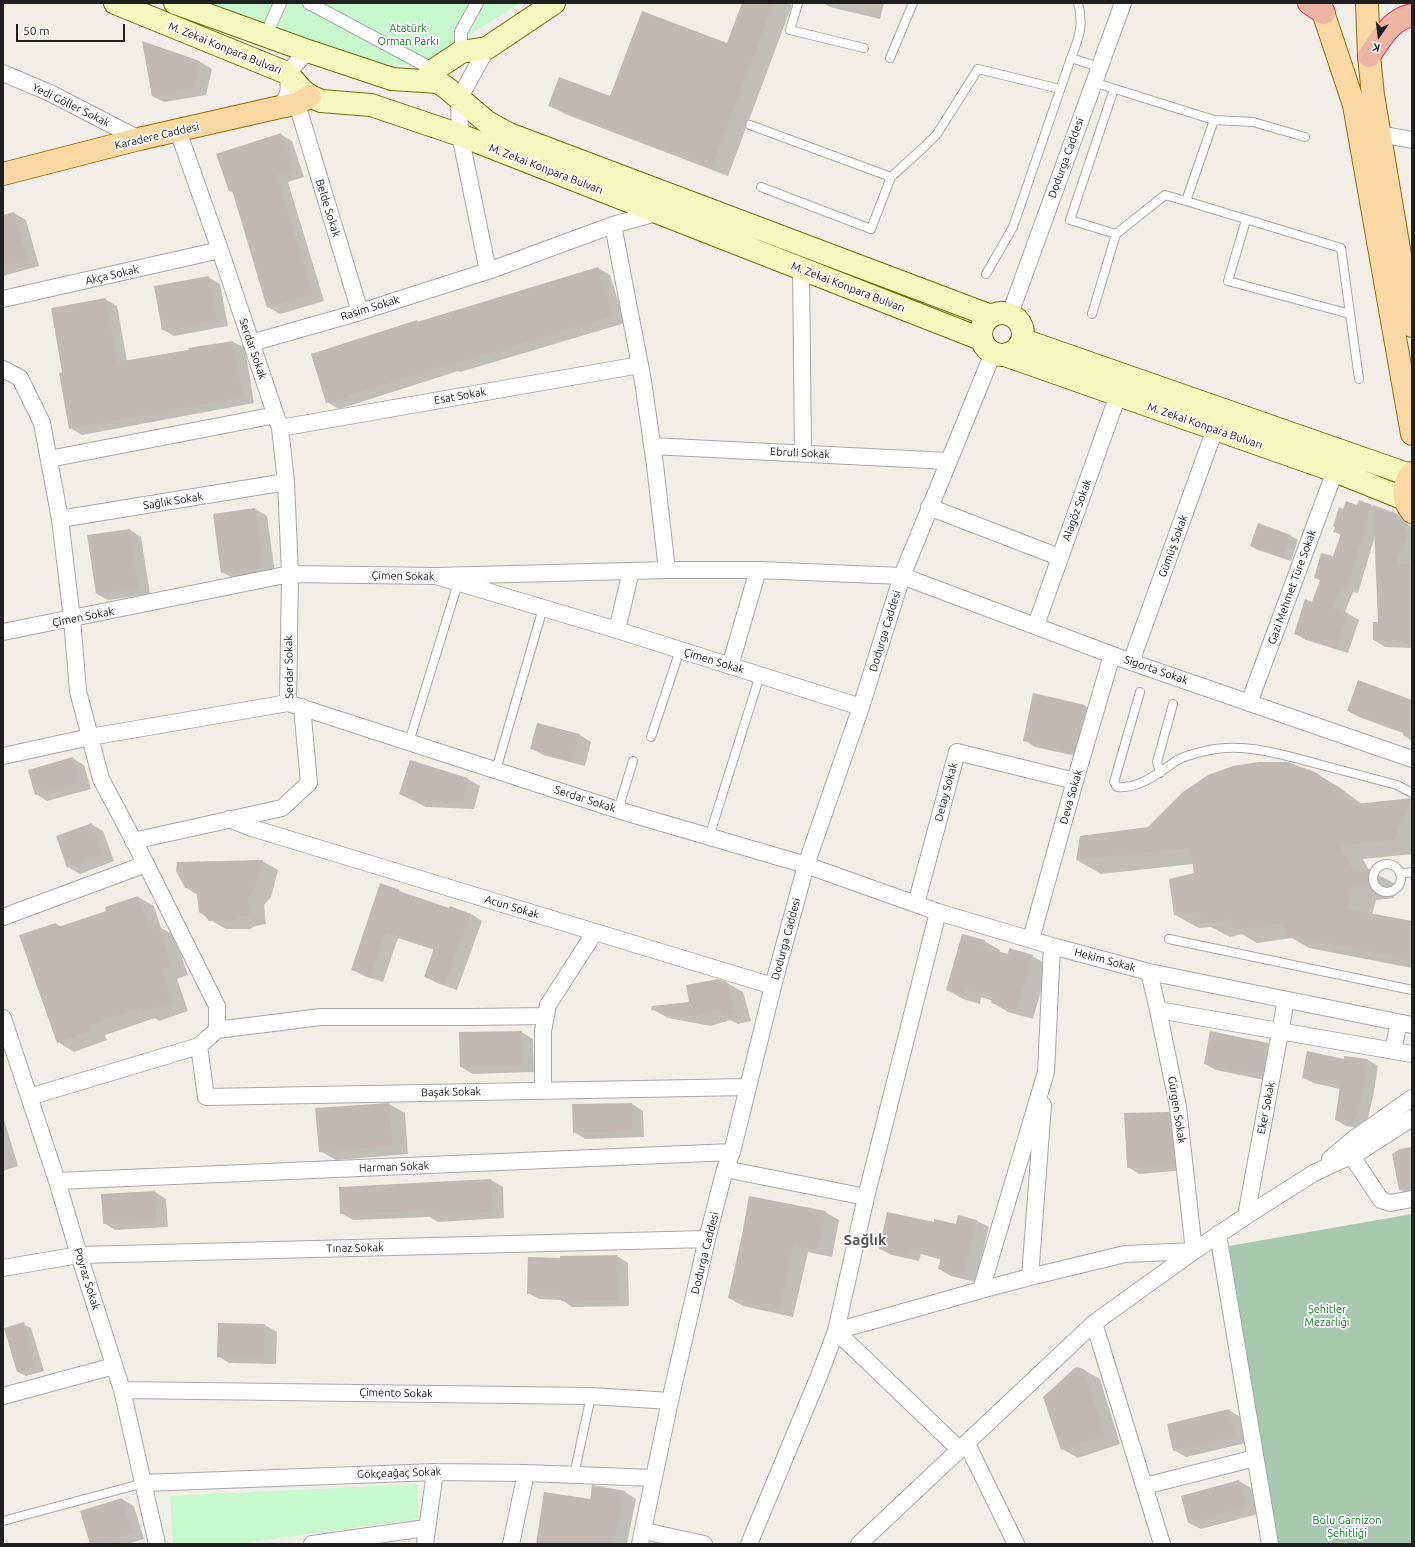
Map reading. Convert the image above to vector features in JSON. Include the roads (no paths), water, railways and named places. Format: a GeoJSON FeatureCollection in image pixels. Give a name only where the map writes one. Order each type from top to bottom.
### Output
{"type":"FeatureCollection","features":[{"type":"Feature","properties":{"kind":"highway"},"geometry":{"type":"LineString","coordinates":[[1368,56],[1388,28],[1396,21],[1412,15]]}},
{"type":"Feature","properties":{"kind":"main road","name":"M. Zekai Konpara Bulvarı"},"geometry":{"type":"LineString","coordinates":[[115,3],[287,73],[302,90],[296,102],[321,101],[371,105],[460,136],[801,268],[993,349],[1118,395],[1335,471],[1408,506]]}},
{"type":"Feature","properties":{"kind":"main road","name":"M. Zekai Konpara Bulvarı"},"geometry":{"type":"LineString","coordinates":[[175,3],[308,51],[392,79],[429,75],[487,122],[509,134],[1000,315]]}},
{"type":"Feature","properties":{"kind":"main road"},"geometry":{"type":"LineString","coordinates":[[429,75],[460,52],[487,48],[554,3]]}},
{"type":"Feature","properties":{"kind":"main road"},"geometry":{"type":"LineString","coordinates":[[1367,3],[1368,56],[1379,134],[1412,326]]}},
{"type":"Feature","properties":{"kind":"main road"},"geometry":{"type":"LineString","coordinates":[[1318,6],[1354,105],[1412,434]]}},
{"type":"Feature","properties":{"kind":"main road","name":"Karadere Caddesi"},"geometry":{"type":"LineString","coordinates":[[3,174],[139,139],[296,102]]}},
{"type":"Feature","properties":{"kind":"main road"},"geometry":{"type":"LineString","coordinates":[[1000,315],[1018,320],[1024,332],[1022,340],[1016,351],[993,349],[980,331],[983,324],[1000,315]]}},
{"type":"Feature","properties":{"kind":"main road","name":"M. Zekai Konpara Bulvarı"},"geometry":{"type":"LineString","coordinates":[[1022,340],[1411,474]]}},
{"type":"Feature","properties":{"kind":"main road"},"geometry":{"type":"LineString","coordinates":[[1408,506],[1404,491],[1406,482],[1411,474]]}},
{"type":"Feature","properties":{"kind":"street"},"geometry":{"type":"LineString","coordinates":[[266,35],[280,3]]}},
{"type":"Feature","properties":{"kind":"street"},"geometry":{"type":"LineString","coordinates":[[309,3],[429,75]]}},
{"type":"Feature","properties":{"kind":"street"},"geometry":{"type":"LineString","coordinates":[[460,52],[461,32],[477,3]]}},
{"type":"Feature","properties":{"kind":"street","name":"Dodurga Caddesi"},"geometry":{"type":"LineString","coordinates":[[1000,315],[1096,75],[1123,3]]}},
{"type":"Feature","properties":{"kind":"street"},"geometry":{"type":"LineString","coordinates":[[487,48],[459,99],[460,136],[488,271]]}},
{"type":"Feature","properties":{"kind":"street"},"geometry":{"type":"LineString","coordinates":[[287,73],[308,51]]}},
{"type":"Feature","properties":{"kind":"street","name":"Yedi Göller Sokak"},"geometry":{"type":"LineString","coordinates":[[3,73],[50,93],[139,139]]}},
{"type":"Feature","properties":{"kind":"street","name":"Belde Sokak"},"geometry":{"type":"LineString","coordinates":[[296,102],[360,312]]}},
{"type":"Feature","properties":{"kind":"street","name":"Serdar Sokak"},"geometry":{"type":"LineString","coordinates":[[178,131],[278,422],[286,482],[295,705],[618,810],[806,865]]}},
{"type":"Feature","properties":{"kind":"street"},"geometry":{"type":"LineString","coordinates":[[1379,134],[1412,140]]}},
{"type":"Feature","properties":{"kind":"street","name":"Rasim Sokak"},"geometry":{"type":"LineString","coordinates":[[251,343],[360,312],[488,271],[614,225],[656,213]]}},
{"type":"Feature","properties":{"kind":"street"},"geometry":{"type":"LineString","coordinates":[[614,225],[640,365],[652,446],[666,570]]}},
{"type":"Feature","properties":{"kind":"street","name":"Akça Sokak"},"geometry":{"type":"LineString","coordinates":[[3,299],[220,250]]}},
{"type":"Feature","properties":{"kind":"street"},"geometry":{"type":"LineString","coordinates":[[801,268],[803,453]]}},
{"type":"Feature","properties":{"kind":"street","name":"Dodurga Caddesi"},"geometry":{"type":"LineString","coordinates":[[642,1537],[670,1401],[725,1169],[732,1152],[773,986],[806,865],[861,707],[902,576],[993,349]]}},
{"type":"Feature","properties":{"kind":"street","name":"Esat Sokak"},"geometry":{"type":"LineString","coordinates":[[49,460],[640,365]]}},
{"type":"Feature","properties":{"kind":"street"},"geometry":{"type":"LineString","coordinates":[[3,369],[20,378],[42,423],[60,519],[72,619],[78,692],[101,779],[146,864],[217,1006],[217,1030]]}},
{"type":"Feature","properties":{"kind":"street","name":"Alagöz Sokak"},"geometry":{"type":"LineString","coordinates":[[1036,625],[1118,395]]}},
{"type":"Feature","properties":{"kind":"street","name":"Gümüş Sokak"},"geometry":{"type":"LineString","coordinates":[[1131,662],[1215,429]]}},
{"type":"Feature","properties":{"kind":"street","name":"Ebruli Sokak"},"geometry":{"type":"LineString","coordinates":[[652,446],[948,460]]}},
{"type":"Feature","properties":{"kind":"street","name":"Gazi Mehmet Türe Sokak"},"geometry":{"type":"LineString","coordinates":[[1249,703],[1335,471]]}},
{"type":"Feature","properties":{"kind":"street","name":"Sağlık Sokak"},"geometry":{"type":"LineString","coordinates":[[60,519],[286,482]]}},
{"type":"Feature","properties":{"kind":"street"},"geometry":{"type":"LineString","coordinates":[[929,506],[1059,557]]}},
{"type":"Feature","properties":{"kind":"street","name":"Sigorta Sokak"},"geometry":{"type":"LineString","coordinates":[[436,576],[666,570],[758,570],[902,576],[1036,625],[1131,662],[1412,759]]}},
{"type":"Feature","properties":{"kind":"street"},"geometry":{"type":"LineString","coordinates":[[730,666],[758,570]]}},
{"type":"Feature","properties":{"kind":"street"},"geometry":{"type":"LineString","coordinates":[[617,630],[631,571]]}},
{"type":"Feature","properties":{"kind":"street","name":"Çimen Sokak"},"geometry":{"type":"LineString","coordinates":[[3,632],[290,574],[436,576],[617,630],[861,707]]}},
{"type":"Feature","properties":{"kind":"street","name":"Deva Sokak"},"geometry":{"type":"LineString","coordinates":[[1031,939],[1112,655]]}},
{"type":"Feature","properties":{"kind":"street"},"geometry":{"type":"LineString","coordinates":[[3,756],[90,737],[295,705],[309,783],[282,808],[133,841]]}},
{"type":"Feature","properties":{"kind":"street","name":"Detay Sokak"},"geometry":{"type":"LineString","coordinates":[[916,904],[956,752],[1075,781]]}},
{"type":"Feature","properties":{"kind":"street","name":"Acun Sokak"},"geometry":{"type":"LineString","coordinates":[[229,819],[252,828],[773,986]]}},
{"type":"Feature","properties":{"kind":"street"},"geometry":{"type":"LineString","coordinates":[[3,916],[146,864]]}},
{"type":"Feature","properties":{"kind":"street","name":"Hekim Sokak"},"geometry":{"type":"LineString","coordinates":[[806,865],[938,912],[1052,946],[1149,972],[1405,1024]]}},
{"type":"Feature","properties":{"kind":"street"},"geometry":{"type":"LineString","coordinates":[[749,1544],[819,1376],[836,1331],[866,1197],[938,912]]}},
{"type":"Feature","properties":{"kind":"street"},"geometry":{"type":"LineString","coordinates":[[543,1090],[543,1031],[548,1005],[595,932]]}},
{"type":"Feature","properties":{"kind":"street"},"geometry":{"type":"LineString","coordinates":[[1030,1277],[1046,1072],[1052,946]]}},
{"type":"Feature","properties":{"kind":"street","name":"Gürgen Sokak"},"geometry":{"type":"LineString","coordinates":[[1149,972],[1178,1107],[1194,1251]]}},
{"type":"Feature","properties":{"kind":"street","name":"Eker Sokak"},"geometry":{"type":"LineString","coordinates":[[1246,1216],[1286,1000]]}},
{"type":"Feature","properties":{"kind":"street"},"geometry":{"type":"LineString","coordinates":[[1158,1010],[1412,1054]]}},
{"type":"Feature","properties":{"kind":"street"},"geometry":{"type":"LineString","coordinates":[[28,1097],[200,1046],[217,1030],[322,1017],[546,1016]]}},
{"type":"Feature","properties":{"kind":"street","name":"Poyraz Sokak"},"geometry":{"type":"LineString","coordinates":[[3,1018],[57,1181],[79,1256],[122,1390],[157,1544]]}},
{"type":"Feature","properties":{"kind":"street"},"geometry":{"type":"LineString","coordinates":[[1393,1050],[1405,1024]]}},
{"type":"Feature","properties":{"kind":"street","name":"Başak Sokak"},"geometry":{"type":"LineString","coordinates":[[200,1046],[206,1097],[747,1087]]}},
{"type":"Feature","properties":{"kind":"street"},"geometry":{"type":"LineString","coordinates":[[981,1290],[1046,1072]]}},
{"type":"Feature","properties":{"kind":"street"},"geometry":{"type":"LineString","coordinates":[[1314,1173],[1355,1138],[1412,1098]]}},
{"type":"Feature","properties":{"kind":"street"},"geometry":{"type":"LineString","coordinates":[[859,1544],[1094,1323],[1218,1234],[1314,1173],[1361,1151],[1409,1125]]}},
{"type":"Feature","properties":{"kind":"street","name":"Harman Sokak"},"geometry":{"type":"LineString","coordinates":[[57,1181],[732,1152]]}},
{"type":"Feature","properties":{"kind":"street"},"geometry":{"type":"LineString","coordinates":[[1351,1155],[1381,1200],[1390,1203],[1412,1198]]}},
{"type":"Feature","properties":{"kind":"street"},"geometry":{"type":"LineString","coordinates":[[725,1169],[866,1197]]}},
{"type":"Feature","properties":{"kind":"street"},"geometry":{"type":"LineString","coordinates":[[1218,1234],[1270,1544]]}},
{"type":"Feature","properties":{"kind":"street","name":"Tınaz Sokak"},"geometry":{"type":"LineString","coordinates":[[3,1268],[79,1256],[708,1239]]}},
{"type":"Feature","properties":{"kind":"street"},"geometry":{"type":"LineString","coordinates":[[836,1331],[981,1290],[1125,1254],[1194,1251]]}},
{"type":"Feature","properties":{"kind":"street"},"geometry":{"type":"LineString","coordinates":[[1094,1323],[1162,1544]]}},
{"type":"Feature","properties":{"kind":"street"},"geometry":{"type":"LineString","coordinates":[[836,1331],[963,1447],[1016,1544]]}},
{"type":"Feature","properties":{"kind":"street"},"geometry":{"type":"LineString","coordinates":[[3,1396],[114,1366]]}},
{"type":"Feature","properties":{"kind":"street","name":"Çimento Sokak"},"geometry":{"type":"LineString","coordinates":[[122,1390],[591,1396],[670,1401]]}},
{"type":"Feature","properties":{"kind":"street"},"geometry":{"type":"LineString","coordinates":[[1145,1486],[1255,1458]]}},
{"type":"Feature","properties":{"kind":"street"},"geometry":{"type":"LineString","coordinates":[[425,1544],[426,1528],[435,1472]]}},
{"type":"Feature","properties":{"kind":"street","name":"Gökçeağaç Sokak"},"geometry":{"type":"LineString","coordinates":[[144,1483],[435,1472],[526,1473],[654,1478]]}},
{"type":"Feature","properties":{"kind":"street"},"geometry":{"type":"LineString","coordinates":[[511,1544],[526,1473]]}},
{"type":"Feature","properties":{"kind":"street"},"geometry":{"type":"LineString","coordinates":[[312,1544],[426,1528]]}},
{"type":"Feature","properties":{"kind":"street"},"geometry":{"type":"LineString","coordinates":[[642,1537],[704,1544]]}},
{"type":"Feature","properties":{"kind":"lane"},"geometry":{"type":"LineString","coordinates":[[798,3],[790,30],[864,48]]}},
{"type":"Feature","properties":{"kind":"lane"},"geometry":{"type":"LineString","coordinates":[[890,58],[913,3]]}},
{"type":"Feature","properties":{"kind":"lane"},"geometry":{"type":"LineString","coordinates":[[986,274],[1013,227],[1080,33],[1082,22],[1078,3]]}},
{"type":"Feature","properties":{"kind":"lane"},"geometry":{"type":"LineString","coordinates":[[1071,58],[1114,89],[1214,120],[1252,122],[1305,136]]}},
{"type":"Feature","properties":{"kind":"lane"},"geometry":{"type":"LineString","coordinates":[[761,187],[871,229],[891,177],[937,134],[978,69],[1060,89]]}},
{"type":"Feature","properties":{"kind":"lane"},"geometry":{"type":"LineString","coordinates":[[1114,89],[1070,220],[1116,234]]}},
{"type":"Feature","properties":{"kind":"lane"},"geometry":{"type":"LineString","coordinates":[[1186,201],[1214,120]]}},
{"type":"Feature","properties":{"kind":"lane"},"geometry":{"type":"LineString","coordinates":[[750,125],[891,177]]}},
{"type":"Feature","properties":{"kind":"lane"},"geometry":{"type":"LineString","coordinates":[[1092,314],[1116,234],[1165,195],[1341,248],[1359,379]]}},
{"type":"Feature","properties":{"kind":"lane"},"geometry":{"type":"LineString","coordinates":[[1246,220],[1228,281],[1350,314]]}},
{"type":"Feature","properties":{"kind":"lane"},"geometry":{"type":"LineString","coordinates":[[409,742],[458,583]]}},
{"type":"Feature","properties":{"kind":"lane"},"geometry":{"type":"LineString","coordinates":[[496,770],[543,608]]}},
{"type":"Feature","properties":{"kind":"lane"},"geometry":{"type":"LineString","coordinates":[[651,737],[680,650]]}},
{"type":"Feature","properties":{"kind":"lane"},"geometry":{"type":"LineString","coordinates":[[709,836],[760,675]]}},
{"type":"Feature","properties":{"kind":"lane"},"geometry":{"type":"LineString","coordinates":[[1140,692],[1114,782],[1117,787],[1126,788],[1151,778],[1178,760],[1190,755],[1217,749],[1247,748],[1276,752],[1397,785],[1412,793]]}},
{"type":"Feature","properties":{"kind":"lane"},"geometry":{"type":"LineString","coordinates":[[1160,773],[1157,762],[1173,704]]}},
{"type":"Feature","properties":{"kind":"lane"},"geometry":{"type":"LineString","coordinates":[[618,810],[633,761]]}},
{"type":"Feature","properties":{"kind":"lane"},"geometry":{"type":"LineString","coordinates":[[1400,874],[1412,872]]}},
{"type":"Feature","properties":{"kind":"lane"},"geometry":{"type":"LineString","coordinates":[[1169,939],[1412,990]]}},
{"type":"Feature","properties":{"kind":"lane"},"geometry":{"type":"LineString","coordinates":[[574,1475],[591,1396]]}},
{"type":"Feature","properties":{"kind":"lane"},"geometry":{"type":"LineString","coordinates":[[3,1521],[144,1483]]}},
{"type":"Feature","properties":{"kind":"district","name":"Sağlık"},"geometry":{"type":"Point","coordinates":[865,1240]}},
{"type":"Feature","properties":{"kind":"park label","name":"Atatürk Orman Parkı"},"geometry":{"type":"Point","coordinates":[408,34]}},
{"type":"Feature","properties":{"kind":"park label","name":"Şehitler Mezarlığı"},"geometry":{"type":"Point","coordinates":[1327,1315]}},
{"type":"Feature","properties":{"kind":"park label","name":"Bolu Garnizon Şehitliği"},"geometry":{"type":"Point","coordinates":[1347,1526]}}]}
